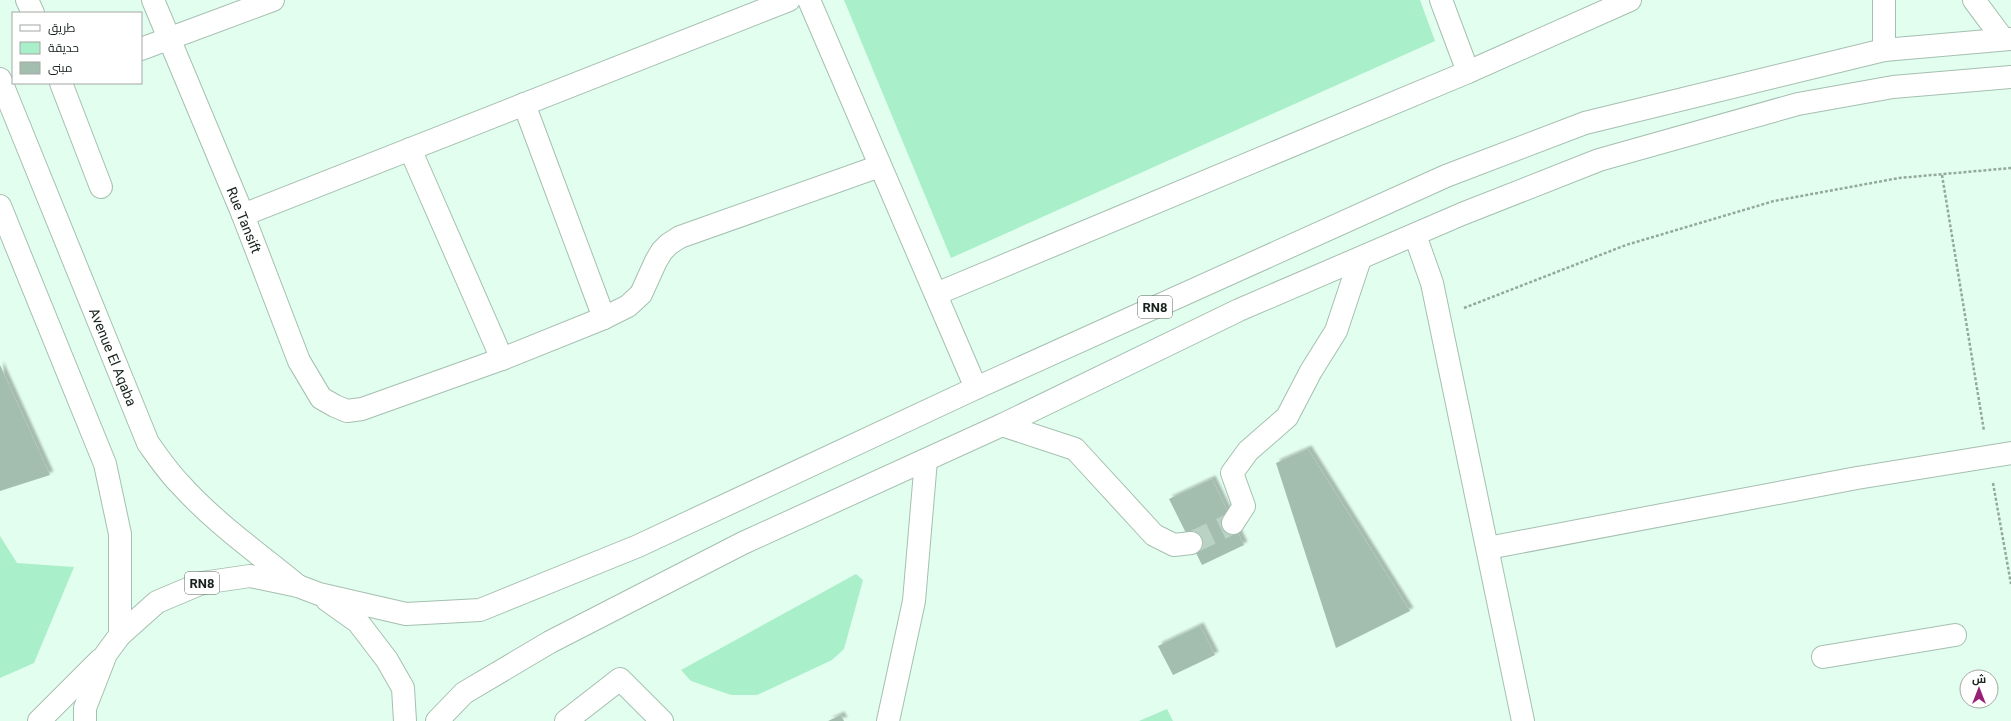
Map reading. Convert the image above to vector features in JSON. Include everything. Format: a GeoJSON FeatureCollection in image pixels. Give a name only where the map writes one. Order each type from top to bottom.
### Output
{"type":"FeatureCollection","features":[{"type":"Feature","properties":{"kind":"main road"},"geometry":{"type":"LineString","coordinates":[[27,0],[32,12]]}},
{"type":"Feature","properties":{"kind":"main road","name":"Rue Tansift"},"geometry":{"type":"LineString","coordinates":[[153,0],[243,215],[299,361],[321,398],[347,411],[362,408],[502,359],[604,318],[635,301],[641,294],[656,261],[669,244],[680,236],[880,166]]}},
{"type":"Feature","properties":{"kind":"main road"},"geometry":{"type":"LineString","coordinates":[[142,49],[273,0]]}},
{"type":"Feature","properties":{"kind":"main road"},"geometry":{"type":"LineString","coordinates":[[243,215],[789,0]]}},
{"type":"Feature","properties":{"kind":"main road"},"geometry":{"type":"LineString","coordinates":[[809,0],[976,388]]}},
{"type":"Feature","properties":{"kind":"main road"},"geometry":{"type":"LineString","coordinates":[[1441,0],[1468,72]]}},
{"type":"Feature","properties":{"kind":"main road"},"geometry":{"type":"LineString","coordinates":[[936,294],[1468,72],[1630,0]]}},
{"type":"Feature","properties":{"kind":"main road"},"geometry":{"type":"LineString","coordinates":[[1884,0],[1884,50]]}},
{"type":"Feature","properties":{"kind":"main road"},"geometry":{"type":"LineString","coordinates":[[1974,0],[2007,39]]}},
{"type":"Feature","properties":{"kind":"main road","name":"RN8"},"geometry":{"type":"LineString","coordinates":[[39,721],[106,654],[120,635],[157,602],[202,583],[250,576],[298,586],[319,594],[406,614],[480,610],[638,546],[976,388],[1446,176],[1585,123],[1884,50],[2007,39]]}},
{"type":"Feature","properties":{"kind":"main road"},"geometry":{"type":"LineString","coordinates":[[437,721],[464,693],[550,642],[743,544],[926,460],[1239,310],[1415,236],[1462,214],[1599,160],[1798,104],[1893,87],[2011,77]]}},
{"type":"Feature","properties":{"kind":"main road","name":"Avenue El Aqaba"},"geometry":{"type":"LineString","coordinates":[[0,79],[148,443],[179,484],[230,532],[298,586]]}},
{"type":"Feature","properties":{"kind":"main road"},"geometry":{"type":"LineString","coordinates":[[61,84],[100,187]]}},
{"type":"Feature","properties":{"kind":"main road"},"geometry":{"type":"LineString","coordinates":[[524,104],[604,318]]}},
{"type":"Feature","properties":{"kind":"main road"},"geometry":{"type":"LineString","coordinates":[[410,150],[502,359]]}},
{"type":"Feature","properties":{"kind":"main road"},"geometry":{"type":"LineString","coordinates":[[0,206],[105,464],[120,534],[120,635]]}},
{"type":"Feature","properties":{"kind":"main road"},"geometry":{"type":"LineString","coordinates":[[1415,236],[1432,283],[1523,721]]}},
{"type":"Feature","properties":{"kind":"main road"},"geometry":{"type":"LineString","coordinates":[[1233,523],[1244,506],[1232,473],[1248,451],[1287,417],[1311,372],[1336,331],[1360,259]]}},
{"type":"Feature","properties":{"kind":"main road"},"geometry":{"type":"LineString","coordinates":[[1002,424],[1075,449],[1103,482],[1154,535],[1174,544],[1191,544]]}},
{"type":"Feature","properties":{"kind":"main road"},"geometry":{"type":"LineString","coordinates":[[1488,548],[1829,483],[2011,453]]}},
{"type":"Feature","properties":{"kind":"main road"},"geometry":{"type":"LineString","coordinates":[[888,721],[914,601],[926,460]]}},
{"type":"Feature","properties":{"kind":"main road","name":"RN8"},"geometry":{"type":"LineString","coordinates":[[319,594],[358,622],[387,660],[403,688],[405,721]]}},
{"type":"Feature","properties":{"kind":"main road"},"geometry":{"type":"LineString","coordinates":[[1823,657],[1955,635]]}},
{"type":"Feature","properties":{"kind":"main road","name":"RN8"},"geometry":{"type":"LineString","coordinates":[[85,721],[85,708],[106,654]]}},
{"type":"Feature","properties":{"kind":"main road"},"geometry":{"type":"LineString","coordinates":[[566,721],[620,680],[662,721]]}},
{"type":"Feature","properties":{"kind":"path"},"geometry":{"type":"LineString","coordinates":[[1463,309],[1626,245],[1774,202],[1899,178],[2011,168]]}},
{"type":"Feature","properties":{"kind":"path"},"geometry":{"type":"LineString","coordinates":[[1942,175],[1988,457],[2011,584]]}},
{"type":"Feature","properties":{"kind":"green space"},"geometry":{"type":"Polygon","coordinates":[[[844,0],[1420,0],[1435,41],[951,258],[844,0]]]}},
{"type":"Feature","properties":{"kind":"green space"},"geometry":{"type":"Polygon","coordinates":[[[0,536],[17,563],[74,567],[34,663],[0,678],[0,536]]]}},
{"type":"Feature","properties":{"kind":"green space"},"geometry":{"type":"Polygon","coordinates":[[[856,574],[863,580],[844,649],[832,660],[757,695],[731,695],[691,681],[681,670],[856,574]]]}},
{"type":"Feature","properties":{"kind":"green space"},"geometry":{"type":"Polygon","coordinates":[[[1167,709],[1173,721],[1139,721],[1167,709]]]}},
{"type":"Feature","properties":{"kind":"building"},"geometry":{"type":"Polygon","coordinates":[[[0,365],[50,475],[0,491],[0,365]]]}},
{"type":"Feature","properties":{"kind":"building"},"geometry":{"type":"Polygon","coordinates":[[[1308,449],[1410,611],[1336,648],[1276,463],[1308,449]]]}},
{"type":"Feature","properties":{"kind":"building"},"geometry":{"type":"Polygon","coordinates":[[[1212,479],[1244,545],[1202,565],[1169,499],[1212,479]]]}},
{"type":"Feature","properties":{"kind":"building"},"geometry":{"type":"Polygon","coordinates":[[[1200,626],[1215,655],[1173,675],[1158,646],[1200,626]]]}},
{"type":"Feature","properties":{"kind":"building"},"geometry":{"type":"Polygon","coordinates":[[[841,715],[844,721],[828,721],[841,715]]]}},
{"type":"Feature","properties":{"kind":"tunnel"},"geometry":{"type":"LineString","coordinates":[[1191,543],[1233,523]]}}]}
